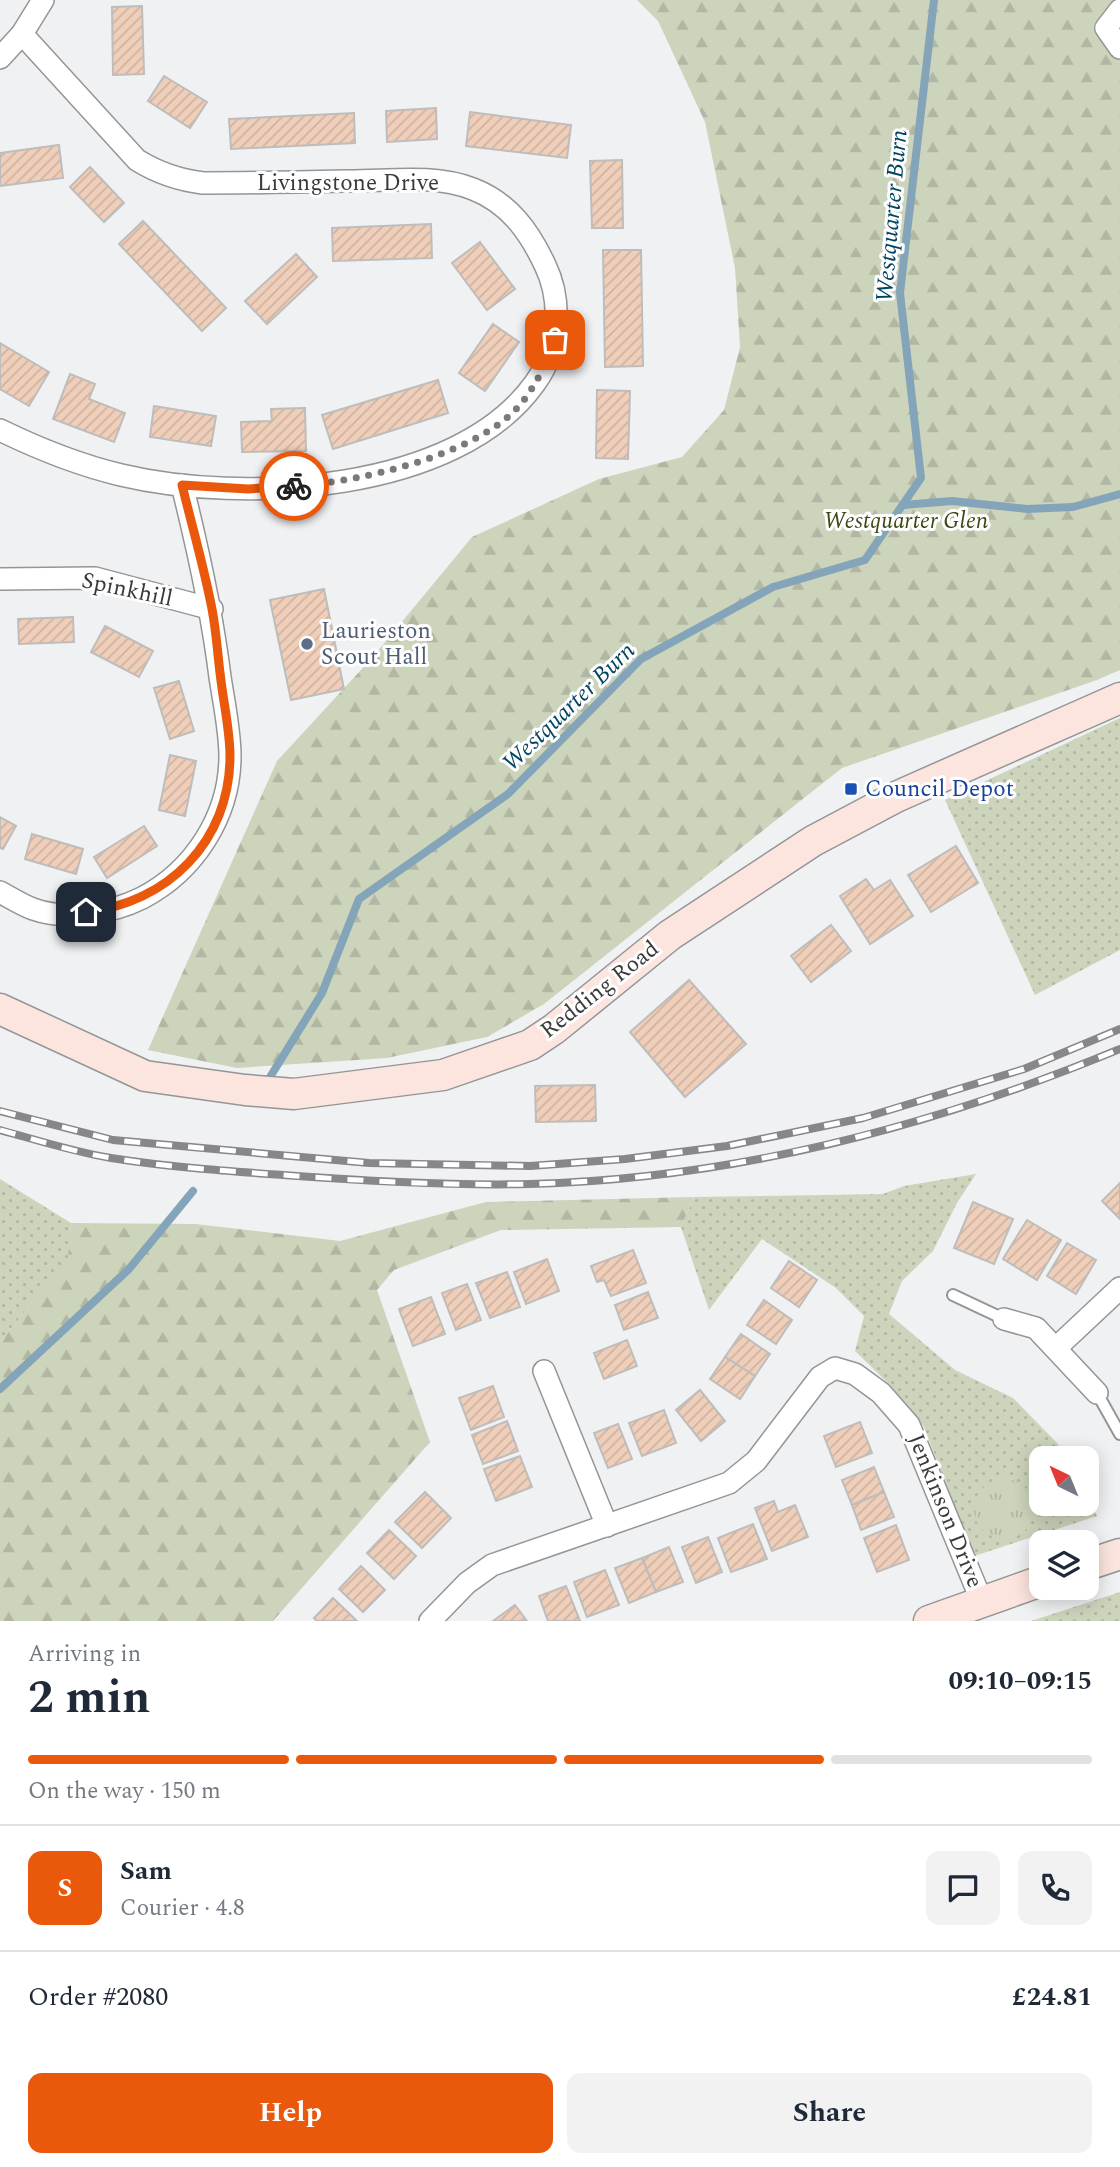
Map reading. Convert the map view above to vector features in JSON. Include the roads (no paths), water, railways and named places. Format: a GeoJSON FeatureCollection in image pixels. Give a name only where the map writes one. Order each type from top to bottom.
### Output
{"type":"FeatureCollection","features":[{"type":"Feature","properties":{"kind":"main road","name":"Redding Road"},"geometry":{"type":"LineString","coordinates":[[0,1009],[145,1076],[294,1094],[443,1075],[538,1040],[670,935],[813,841],[896,797],[1120,698]]}},
{"type":"Feature","properties":{"kind":"main road"},"geometry":{"type":"LineString","coordinates":[[1099,1562],[1120,1554]]}},
{"type":"Feature","properties":{"kind":"main road"},"geometry":{"type":"LineString","coordinates":[[929,1621],[1029,1585]]}},
{"type":"Feature","properties":{"kind":"street"},"geometry":{"type":"LineString","coordinates":[[0,58],[22,34],[43,0]]}},
{"type":"Feature","properties":{"kind":"street"},"geometry":{"type":"LineString","coordinates":[[1120,10],[1106,28],[1120,48]]}},
{"type":"Feature","properties":{"kind":"street","name":"Livingstone Drive"},"geometry":{"type":"LineString","coordinates":[[0,430],[73,461],[123,476],[182,485],[248,489],[353,478],[400,468],[448,450],[490,429],[518,407],[543,372],[555,340],[556,305],[550,274],[522,223],[498,203],[473,189],[435,180],[203,183],[181,180],[155,171],[137,160],[22,34]]}},
{"type":"Feature","properties":{"kind":"street","name":"Spinkhill"},"geometry":{"type":"LineString","coordinates":[[0,892],[34,909],[68,914],[104,910],[131,903],[166,886],[197,855],[215,823],[225,792],[230,757],[212,609],[182,485]]}},
{"type":"Feature","properties":{"kind":"street","name":"Spinkhill"},"geometry":{"type":"LineString","coordinates":[[0,579],[95,578],[212,609]]}},
{"type":"Feature","properties":{"kind":"street"},"geometry":{"type":"LineString","coordinates":[[1056,1348],[1120,1288]]}},
{"type":"Feature","properties":{"kind":"street"},"geometry":{"type":"LineString","coordinates":[[1004,1319],[1036,1328],[1097,1393]]}},
{"type":"Feature","properties":{"kind":"street","name":"Jenkinson Drive"},"geometry":{"type":"LineString","coordinates":[[430,1621],[467,1583],[492,1565],[729,1482],[756,1461],[820,1377],[835,1368],[855,1374],[881,1394],[909,1425],[982,1602]]}},
{"type":"Feature","properties":{"kind":"street"},"geometry":{"type":"LineString","coordinates":[[544,1371],[607,1526]]}},
{"type":"Feature","properties":{"kind":"lane"},"geometry":{"type":"LineString","coordinates":[[953,1295],[1004,1319]]}},
{"type":"Feature","properties":{"kind":"lane"},"geometry":{"type":"LineString","coordinates":[[1097,1393],[1120,1434]]}},
{"type":"Feature","properties":{"kind":"waterway","name":"Westquarter Burn"},"geometry":{"type":"LineString","coordinates":[[267,1082],[322,993],[359,899],[508,794],[641,659],[773,587],[865,560],[921,478],[900,293],[934,0]]}},
{"type":"Feature","properties":{"kind":"waterway"},"geometry":{"type":"LineString","coordinates":[[903,505],[952,501],[1027,509],[1073,507],[1120,494]]}},
{"type":"Feature","properties":{"kind":"waterway","name":"Westquarter Burn"},"geometry":{"type":"LineString","coordinates":[[0,1389],[129,1269],[193,1191]]}},
{"type":"Feature","properties":{"kind":"railway"},"geometry":{"type":"LineString","coordinates":[[0,1111],[113,1140],[369,1163],[530,1166],[625,1159],[727,1146],[863,1118],[1024,1069],[1120,1029]]}},
{"type":"Feature","properties":{"kind":"railway"},"geometry":{"type":"LineString","coordinates":[[0,1130],[97,1155],[219,1170],[437,1184],[530,1184],[606,1180],[681,1172],[831,1144],[978,1102],[1120,1049]]}},
{"type":"Feature","properties":{"kind":"place","name":"Laurieston Scout Hall"},"geometry":{"type":"Point","coordinates":[307,644]}},
{"type":"Feature","properties":{"kind":"place","name":"Council Depot"},"geometry":{"type":"Point","coordinates":[851,789]}},
{"type":"Feature","properties":{"kind":"park label","name":"Westquarter Glen"},"geometry":{"type":"Point","coordinates":[906,521]}}]}
